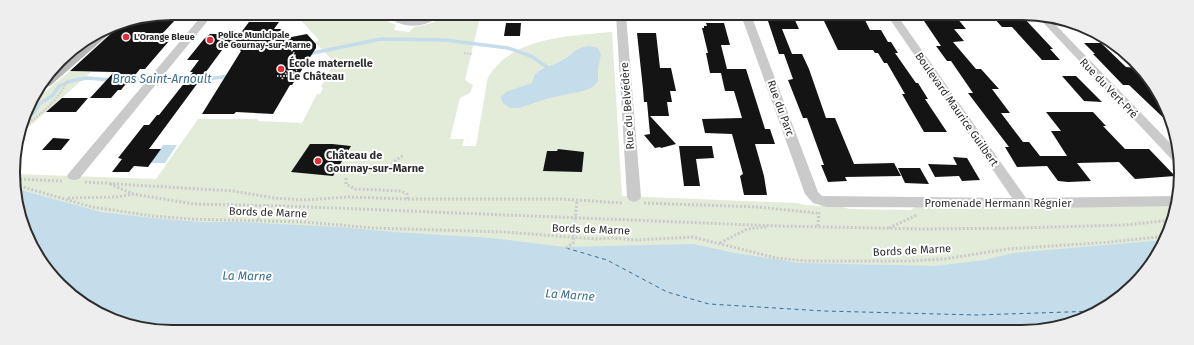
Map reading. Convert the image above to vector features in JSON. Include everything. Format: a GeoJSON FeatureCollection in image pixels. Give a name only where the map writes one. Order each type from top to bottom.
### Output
{"type":"FeatureCollection","features":[{"type":"Feature","properties":{"kind":"main road"},"geometry":{"type":"LineString","coordinates":[[66,64],[79,53]]}},
{"type":"Feature","properties":{"kind":"main road"},"geometry":{"type":"LineString","coordinates":[[60,73],[74,56]]}},
{"type":"Feature","properties":{"kind":"street"},"geometry":{"type":"LineString","coordinates":[[74,176],[203,20]]}},
{"type":"Feature","properties":{"kind":"street"},"geometry":{"type":"LineString","coordinates":[[400,20],[408,22],[426,20]]}},
{"type":"Feature","properties":{"kind":"street","name":"Rue du Belvédère"},"geometry":{"type":"LineString","coordinates":[[621,20],[637,200]]}},
{"type":"Feature","properties":{"kind":"street","name":"Rue du Parc"},"geometry":{"type":"LineString","coordinates":[[748,20],[812,194],[819,206]]}},
{"type":"Feature","properties":{"kind":"street","name":"Boulevard Maurice Guilbert"},"geometry":{"type":"LineString","coordinates":[[895,20],[1022,203]]}},
{"type":"Feature","properties":{"kind":"street","name":"Rue du Vert-Pré"},"geometry":{"type":"LineString","coordinates":[[1048,22],[1173,154]]}},
{"type":"Feature","properties":{"kind":"street","name":"Promenade Hermann Régnier"},"geometry":{"type":"LineString","coordinates":[[819,206],[827,202],[1115,204],[1171,202]]}},
{"type":"Feature","properties":{"kind":"path"},"geometry":{"type":"LineString","coordinates":[[283,77],[292,64],[291,61],[295,55],[291,49]]}},
{"type":"Feature","properties":{"kind":"path"},"geometry":{"type":"LineString","coordinates":[[464,53],[472,54]]}},
{"type":"Feature","properties":{"kind":"path"},"geometry":{"type":"LineString","coordinates":[[277,76],[290,76],[297,70]]}},
{"type":"Feature","properties":{"kind":"path"},"geometry":{"type":"LineString","coordinates":[[28,123],[42,112],[66,85],[67,80],[60,73]]}},
{"type":"Feature","properties":{"kind":"path"},"geometry":{"type":"LineString","coordinates":[[386,170],[396,160],[404,155]]}},
{"type":"Feature","properties":{"kind":"path"},"geometry":{"type":"LineString","coordinates":[[346,178],[346,184],[355,189],[401,191],[407,194],[408,199]]}},
{"type":"Feature","properties":{"kind":"path","name":"Bords de Marne"},"geometry":{"type":"LineString","coordinates":[[624,203],[577,200],[408,199],[348,197],[304,200],[233,191],[170,188],[130,184],[107,184],[133,194],[194,204],[267,205],[778,226],[887,229],[1019,228],[1125,225],[1166,221]]}},
{"type":"Feature","properties":{"kind":"path","name":"Bords de Marne"},"geometry":{"type":"LineString","coordinates":[[20,186],[92,207],[153,216],[190,219],[305,222],[373,228],[474,231],[573,238],[637,240],[693,237],[776,258],[806,261],[909,261],[944,259],[1008,249],[1111,242],[1159,237]]}},
{"type":"Feature","properties":{"kind":"path","name":"Bords de Marne"},"geometry":{"type":"LineString","coordinates":[[64,198],[116,197],[133,194]]}},
{"type":"Feature","properties":{"kind":"path"},"geometry":{"type":"LineString","coordinates":[[566,248],[573,243],[577,200]]}},
{"type":"Feature","properties":{"kind":"path"},"geometry":{"type":"LineString","coordinates":[[637,200],[757,207],[819,206],[826,213]]}},
{"type":"Feature","properties":{"kind":"path"},"geometry":{"type":"LineString","coordinates":[[258,220],[267,205]]}},
{"type":"Feature","properties":{"kind":"path"},"geometry":{"type":"LineString","coordinates":[[818,226],[819,206]]}},
{"type":"Feature","properties":{"kind":"path"},"geometry":{"type":"LineString","coordinates":[[887,229],[919,214],[911,214]]}},
{"type":"Feature","properties":{"kind":"path"},"geometry":{"type":"LineString","coordinates":[[719,244],[747,229],[778,226]]}},
{"type":"Feature","properties":{"kind":"green space"},"geometry":{"type":"Polygon","coordinates":[[[301,20],[386,20],[396,25],[394,30],[409,32],[414,27],[432,23],[437,20],[484,20],[479,21],[465,80],[473,85],[470,93],[460,98],[450,139],[464,139],[462,146],[476,146],[487,80],[500,63],[513,53],[544,40],[612,32],[622,196],[798,203],[804,205],[837,206],[849,209],[911,210],[915,207],[1117,207],[1171,204],[1166,222],[1151,253],[909,277],[84,227],[24,206],[20,174],[156,179],[198,119],[258,119],[258,121],[302,123],[317,94],[320,94],[323,88],[321,87],[332,66],[333,61],[315,42],[319,40],[301,20]]]}},
{"type":"Feature","properties":{"kind":"green space"},"geometry":{"type":"Polygon","coordinates":[[[70,71],[91,72],[26,130],[40,96],[70,71]]]}},
{"type":"Feature","properties":{"kind":"water"},"geometry":{"type":"Polygon","coordinates":[[[589,46],[598,48],[601,55],[598,68],[598,81],[593,87],[583,91],[549,98],[519,108],[510,108],[502,102],[501,97],[506,92],[532,83],[535,74],[538,72],[565,59],[580,48],[589,46]]]}},
{"type":"Feature","properties":{"kind":"water"},"geometry":{"type":"Polygon","coordinates":[[[163,145],[177,145],[165,163],[151,163],[163,145]]]}},
{"type":"Feature","properties":{"kind":"water","name":"La Marne"},"geometry":{"type":"Polygon","coordinates":[[[21,190],[101,212],[152,218],[200,222],[240,222],[339,227],[491,238],[564,247],[693,244],[735,253],[800,263],[935,266],[985,260],[1013,253],[1158,241],[1154,249],[1136,273],[1122,287],[1098,305],[1061,320],[1031,325],[163,325],[123,317],[96,305],[72,287],[58,273],[40,249],[28,222],[21,190]]]}},
{"type":"Feature","properties":{"kind":"building"},"geometry":{"type":"Polygon","coordinates":[[[175,20],[162,34],[175,34],[145,69],[140,69],[127,85],[125,85],[121,90],[118,90],[111,98],[90,98],[114,72],[70,71],[111,33],[133,25],[153,21],[175,20]]]}},
{"type":"Feature","properties":{"kind":"building"},"geometry":{"type":"Polygon","coordinates":[[[768,20],[795,20],[799,29],[782,29],[792,54],[802,54],[809,69],[826,118],[835,118],[854,164],[894,163],[901,176],[845,177],[847,181],[828,182],[821,165],[824,165],[807,118],[803,118],[788,80],[793,79],[784,54],[779,54],[768,20]]]}},
{"type":"Feature","properties":{"kind":"building"},"geometry":{"type":"Polygon","coordinates":[[[847,20],[865,20],[870,30],[881,30],[888,42],[891,42],[898,53],[895,53],[916,83],[918,83],[928,99],[925,99],[947,132],[924,132],[902,94],[905,94],[887,63],[884,63],[878,53],[875,53],[873,50],[838,50],[824,21],[848,21],[847,20]]]}},
{"type":"Feature","properties":{"kind":"building"},"geometry":{"type":"Polygon","coordinates":[[[923,20],[959,20],[966,29],[954,29],[964,41],[953,42],[976,69],[981,69],[999,89],[992,89],[1010,113],[1001,113],[1023,142],[1029,142],[1040,156],[1067,156],[1051,131],[1061,131],[1046,112],[1093,112],[1106,126],[1103,126],[1125,149],[1149,149],[1174,176],[1135,179],[1119,162],[1077,163],[1091,181],[1068,182],[1058,181],[1047,166],[1017,167],[1005,147],[1009,147],[968,93],[973,93],[951,61],[947,61],[936,46],[941,46],[923,20]]]}},
{"type":"Feature","properties":{"kind":"building"},"geometry":{"type":"Polygon","coordinates":[[[996,20],[1026,20],[1053,49],[1050,49],[1060,60],[1042,60],[1012,27],[1002,27],[996,20]]]}},
{"type":"Feature","properties":{"kind":"building","name":"École maternelle Le Château"},"geometry":{"type":"Polygon","coordinates":[[[249,22],[279,22],[274,29],[284,29],[276,40],[307,34],[316,44],[316,48],[292,85],[290,85],[273,114],[236,112],[234,114],[202,114],[241,51],[228,42],[149,149],[161,149],[148,167],[134,166],[129,172],[112,172],[122,159],[118,158],[144,125],[149,125],[157,115],[159,115],[193,72],[190,72],[199,60],[187,60],[204,39],[210,34],[240,34],[249,22]]]}},
{"type":"Feature","properties":{"kind":"building"},"geometry":{"type":"Polygon","coordinates":[[[506,23],[521,23],[520,36],[504,36],[506,23]]]}},
{"type":"Feature","properties":{"kind":"building"},"geometry":{"type":"Polygon","coordinates":[[[706,23],[724,23],[730,45],[721,45],[727,69],[746,69],[765,129],[770,129],[775,144],[755,144],[764,176],[767,195],[744,195],[740,176],[743,174],[732,134],[705,133],[702,119],[742,118],[734,91],[725,91],[721,73],[710,73],[706,53],[708,53],[702,28],[707,26],[706,23]]]}},
{"type":"Feature","properties":{"kind":"building"},"geometry":{"type":"Polygon","coordinates":[[[637,33],[656,33],[660,68],[671,68],[676,91],[670,91],[672,102],[667,102],[669,116],[650,116],[676,144],[655,148],[644,135],[650,134],[647,102],[644,102],[637,33]]]}},
{"type":"Feature","properties":{"kind":"building"},"geometry":{"type":"Polygon","coordinates":[[[1084,43],[1101,43],[1126,67],[1131,67],[1154,96],[1164,118],[1129,85],[1123,85],[1093,54],[1095,54],[1084,43]]]}},
{"type":"Feature","properties":{"kind":"building"},"geometry":{"type":"Polygon","coordinates":[[[1062,76],[1076,76],[1102,102],[1084,101],[1062,76]]]}},
{"type":"Feature","properties":{"kind":"building"},"geometry":{"type":"Polygon","coordinates":[[[62,98],[88,98],[76,112],[46,112],[62,98]]]}},
{"type":"Feature","properties":{"kind":"building"},"geometry":{"type":"Polygon","coordinates":[[[53,138],[70,139],[61,150],[42,150],[53,138]]]}},
{"type":"Feature","properties":{"kind":"building","name":"Château de Gournay-sur-Marne"},"geometry":{"type":"Polygon","coordinates":[[[310,144],[351,146],[333,176],[291,172],[310,144]]]}},
{"type":"Feature","properties":{"kind":"building"},"geometry":{"type":"Polygon","coordinates":[[[679,146],[712,146],[714,158],[696,159],[700,186],[684,186],[679,146]]]}},
{"type":"Feature","properties":{"kind":"building"},"geometry":{"type":"Polygon","coordinates":[[[558,149],[584,152],[582,172],[543,171],[547,151],[557,151],[558,149]]]}},
{"type":"Feature","properties":{"kind":"building"},"geometry":{"type":"Polygon","coordinates":[[[953,157],[967,158],[980,180],[962,181],[959,176],[935,177],[928,164],[957,165],[953,157]]]}},
{"type":"Feature","properties":{"kind":"building"},"geometry":{"type":"Polygon","coordinates":[[[898,168],[920,168],[929,184],[905,183],[898,168]]]}},
{"type":"Feature","properties":{"kind":"waterway","name":"Bras Saint-Arnoult"},"geometry":{"type":"LineString","coordinates":[[308,54],[381,39],[445,40],[508,48],[531,56],[547,67]]}},
{"type":"Feature","properties":{"kind":"waterway","name":"Bras Saint-Arnoult"},"geometry":{"type":"LineString","coordinates":[[126,80],[192,81],[230,76]]}},
{"type":"Feature","properties":{"kind":"waterway","name":"Bras Saint-Arnoult"},"geometry":{"type":"LineString","coordinates":[[32,115],[39,104],[53,95],[59,86],[71,81],[87,78],[112,80]]}},
{"type":"Feature","properties":{"kind":"ferry route"},"geometry":{"type":"LineString","coordinates":[[566,248],[607,260],[667,292],[709,304],[824,311],[976,315],[1083,311]]}},
{"type":"Feature","properties":{"kind":"place","name":"L'Orange Bleue"},"geometry":{"type":"Point","coordinates":[126,37]}},
{"type":"Feature","properties":{"kind":"place","name":"Police Municipale de Gournay-sur-Marne"},"geometry":{"type":"Point","coordinates":[210,40]}},
{"type":"Feature","properties":{"kind":"place","name":"École maternelle Le Château"},"geometry":{"type":"Point","coordinates":[281,69]}},
{"type":"Feature","properties":{"kind":"place","name":"Château de Gournay-sur-Marne"},"geometry":{"type":"Point","coordinates":[318,161]}}]}
